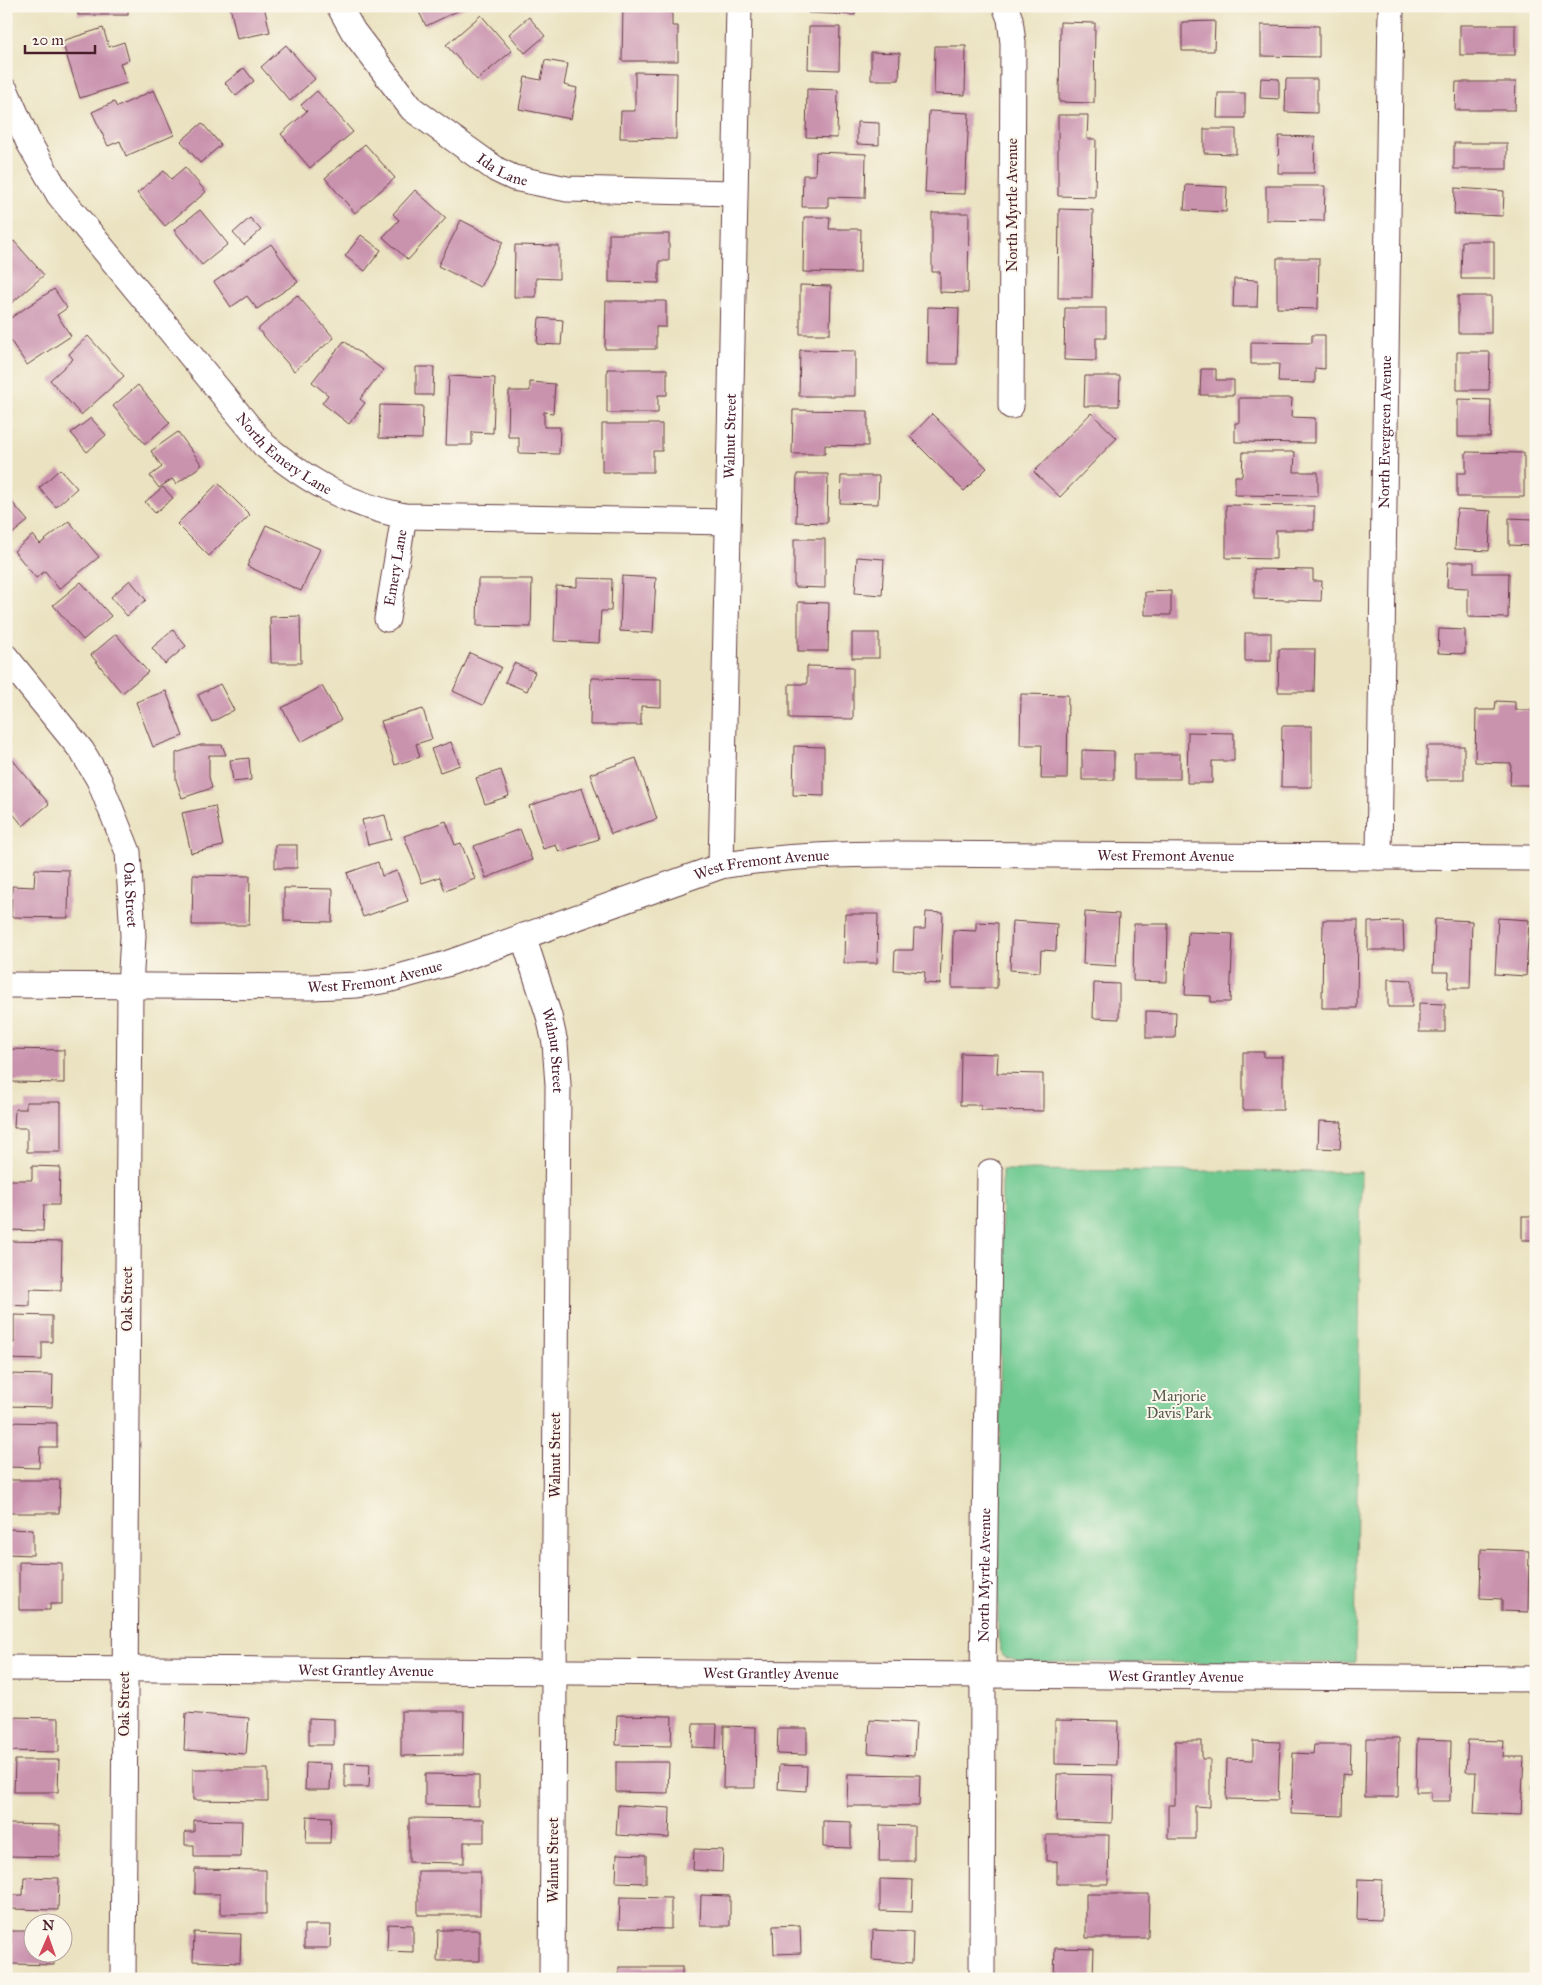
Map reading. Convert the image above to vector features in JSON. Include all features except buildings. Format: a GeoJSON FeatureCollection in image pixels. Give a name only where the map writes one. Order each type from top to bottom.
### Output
{"type":"FeatureCollection","features":[{"type":"Feature","properties":{"kind":"street","name":"Ida Lane"},"geometry":{"type":"LineString","coordinates":[[339,6],[353,31],[412,110],[497,170],[514,178],[567,190],[734,192]]}},
{"type":"Feature","properties":{"kind":"street","name":"Walnut Street"},"geometry":{"type":"LineString","coordinates":[[722,866],[739,6]]}},
{"type":"Feature","properties":{"kind":"street","name":"North Myrtle Avenue"},"geometry":{"type":"LineString","coordinates":[[1005,6],[1010,19],[1013,43],[1011,406]]}},
{"type":"Feature","properties":{"kind":"street","name":"North Evergreen Avenue"},"geometry":{"type":"LineString","coordinates":[[1379,857],[1391,6]]}},
{"type":"Feature","properties":{"kind":"street","name":"North Emery Lane"},"geometry":{"type":"LineString","coordinates":[[6,91],[28,141],[59,195],[264,445],[315,483],[374,510],[404,516],[728,522]]}},
{"type":"Feature","properties":{"kind":"street","name":"Emery Lane"},"geometry":{"type":"LineString","coordinates":[[387,619],[404,516]]}},
{"type":"Feature","properties":{"kind":"street","name":"Oak Street"},"geometry":{"type":"LineString","coordinates":[[6,657],[82,751],[99,780],[128,852],[134,936],[130,986],[123,1979]]}},
{"type":"Feature","properties":{"kind":"street","name":"West Fremont Avenue"},"geometry":{"type":"LineString","coordinates":[[6,985],[312,987],[357,985],[388,980],[446,964],[722,866],[762,859],[822,854],[1536,858]]}},
{"type":"Feature","properties":{"kind":"street","name":"Walnut Street"},"geometry":{"type":"LineString","coordinates":[[523,936],[549,1016],[557,1062],[552,1979]]}},
{"type":"Feature","properties":{"kind":"street","name":"North Myrtle Avenue"},"geometry":{"type":"LineString","coordinates":[[982,1979],[983,1674],[990,1172]]}},
{"type":"Feature","properties":{"kind":"street","name":"West Grantley Avenue"},"geometry":{"type":"LineString","coordinates":[[6,1668],[553,1674],[983,1674],[1536,1679]]}},
{"type":"Feature","properties":{"kind":"green space","name":"Marjorie Davis Park"},"geometry":{"type":"Polygon","coordinates":[[[1002,1170],[1361,1172],[1355,1663],[1019,1662],[1002,1656],[998,1637],[1002,1170]]]}}]}
